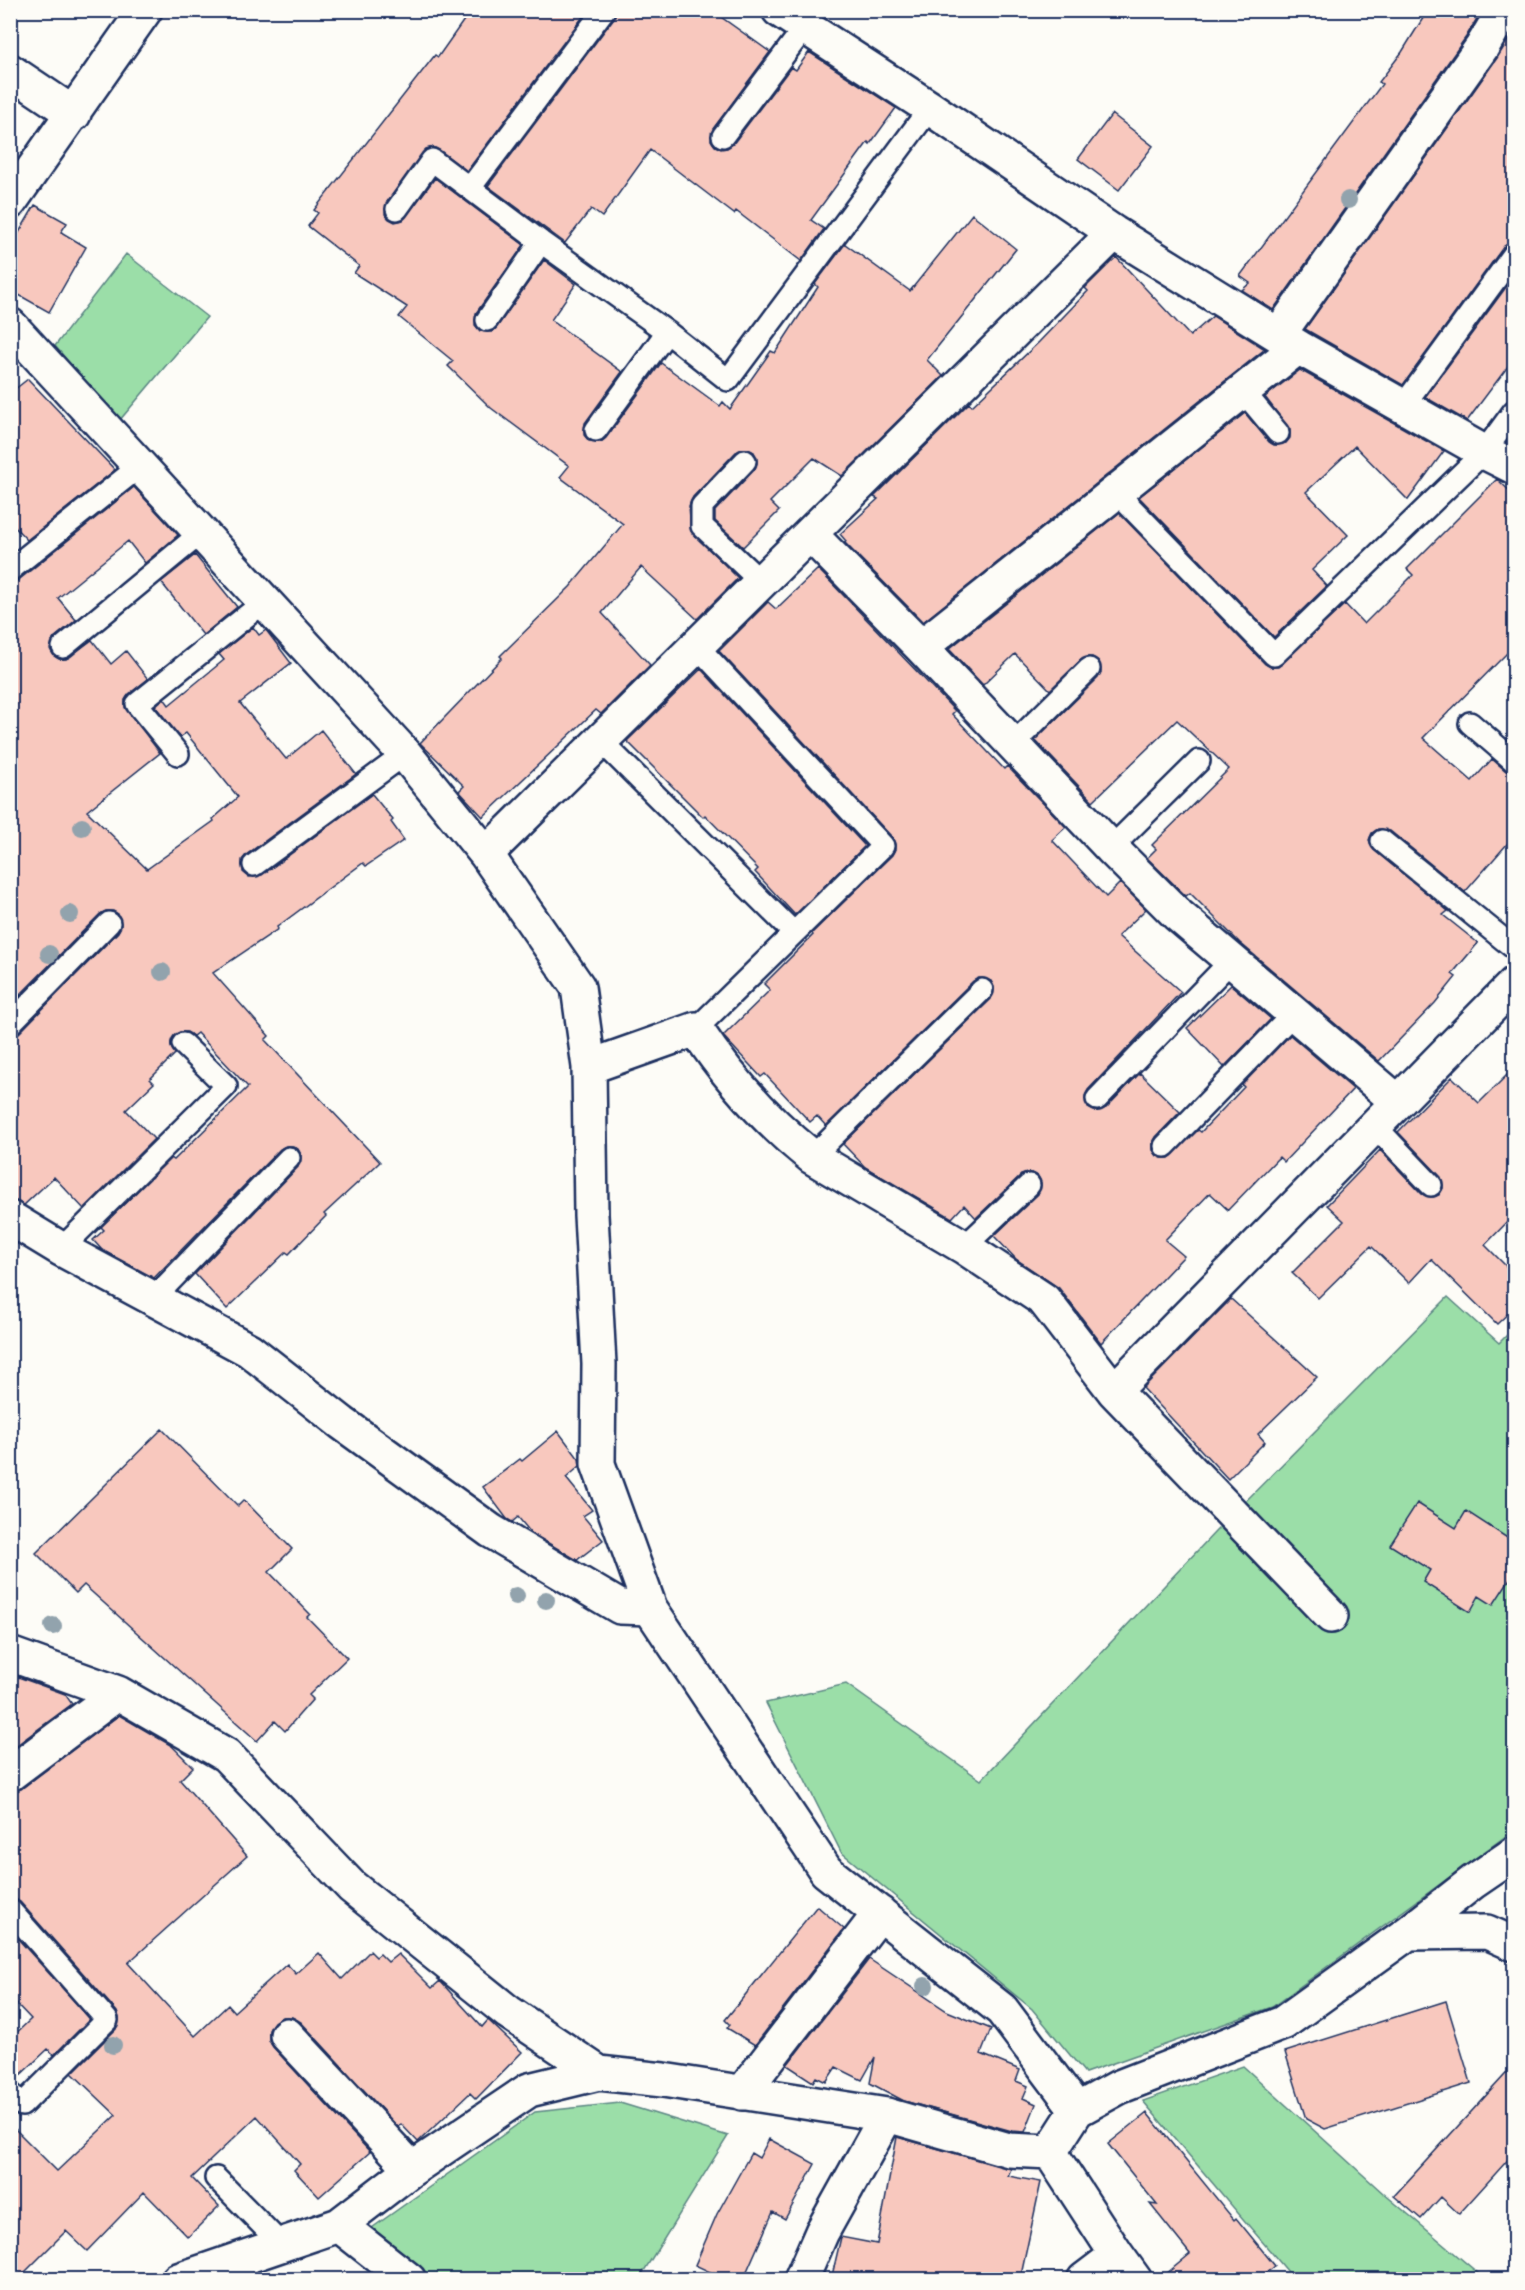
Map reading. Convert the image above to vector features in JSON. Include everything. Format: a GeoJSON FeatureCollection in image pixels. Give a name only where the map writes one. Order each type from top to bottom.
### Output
{"type":"FeatureCollection","features":[{"type":"Feature","properties":{"kind":"street"},"geometry":{"type":"LineString","coordinates":[[10,202],[145,10]]}},
{"type":"Feature","properties":{"kind":"street"},"geometry":{"type":"LineString","coordinates":[[921,647],[1243,391],[1288,340],[1482,47],[1504,10]]}},
{"type":"Feature","properties":{"kind":"street"},"geometry":{"type":"LineString","coordinates":[[792,19],[930,108],[1114,234],[1288,340],[1484,452],[1515,467]]}},
{"type":"Feature","properties":{"kind":"street"},"geometry":{"type":"LineString","coordinates":[[10,71],[74,114]]}},
{"type":"Feature","properties":{"kind":"street"},"geometry":{"type":"LineString","coordinates":[[486,854],[1114,234]]}},
{"type":"Feature","properties":{"kind":"street"},"geometry":{"type":"LineString","coordinates":[[15,338],[140,466],[405,754],[486,854],[578,987],[589,1067],[591,1215],[599,1364],[598,1464],[650,1608],[826,1871],[1002,2010],[1077,2110]]}},
{"type":"Feature","properties":{"kind":"street"},"geometry":{"type":"LineString","coordinates":[[810,534],[1178,915],[1398,1102]]}},
{"type":"Feature","properties":{"kind":"street"},"geometry":{"type":"LineString","coordinates":[[1113,1391],[1515,984]]}},
{"type":"Feature","properties":{"kind":"street"},"geometry":{"type":"LineString","coordinates":[[589,1067],[696,1029],[716,1060],[790,1140],[812,1157],[964,1247],[1044,1300],[1113,1391],[1331,1616]]}},
{"type":"Feature","properties":{"kind":"street"},"geometry":{"type":"LineString","coordinates":[[10,1218],[61,1249],[249,1350],[342,1423],[491,1531],[620,1607],[650,1608]]}},
{"type":"Feature","properties":{"kind":"street"},"geometry":{"type":"LineString","coordinates":[[10,1654],[118,1693],[226,1755],[352,1887],[508,2012],[599,2073]]}},
{"type":"Feature","properties":{"kind":"street"},"geometry":{"type":"LineString","coordinates":[[10,1774],[118,1693]]}},
{"type":"Feature","properties":{"kind":"street"},"geometry":{"type":"LineString","coordinates":[[1050,2152],[1077,2110],[1119,2087],[1282,2023],[1408,1933],[1473,1882],[1515,1854]]}},
{"type":"Feature","properties":{"kind":"street"},"geometry":{"type":"LineString","coordinates":[[742,2093],[880,1913]]}},
{"type":"Feature","properties":{"kind":"street"},"geometry":{"type":"LineString","coordinates":[[1408,1933],[1487,1932],[1515,1944]]}},
{"type":"Feature","properties":{"kind":"street"},"geometry":{"type":"LineString","coordinates":[[287,2035],[412,2169]]}},
{"type":"Feature","properties":{"kind":"street"},"geometry":{"type":"LineString","coordinates":[[178,2280],[339,2225],[412,2169],[529,2090],[599,2073],[663,2080],[887,2115],[1009,2150],[1050,2152]]}},
{"type":"Feature","properties":{"kind":"street"},"geometry":{"type":"LineString","coordinates":[[801,2280],[822,2232],[887,2115]]}},
{"type":"Feature","properties":{"kind":"street"},"geometry":{"type":"LineString","coordinates":[[1050,2152],[1126,2267],[1084,2280]]}},
{"type":"Feature","properties":{"kind":"street"},"geometry":{"type":"LineString","coordinates":[[339,2225],[409,2280]]}},
{"type":"Feature","properties":{"kind":"lane"},"geometry":{"type":"LineString","coordinates":[[470,188],[604,10]]}},
{"type":"Feature","properties":{"kind":"lane"},"geometry":{"type":"LineString","coordinates":[[723,136],[792,19]]}},
{"type":"Feature","properties":{"kind":"lane"},"geometry":{"type":"LineString","coordinates":[[397,209],[432,160],[667,332],[728,380],[930,108]]}},
{"type":"Feature","properties":{"kind":"lane"},"geometry":{"type":"LineString","coordinates":[[487,320],[541,242]]}},
{"type":"Feature","properties":{"kind":"lane"},"geometry":{"type":"LineString","coordinates":[[1403,406],[1515,254]]}},
{"type":"Feature","properties":{"kind":"lane"},"geometry":{"type":"LineString","coordinates":[[596,430],[667,332]]}},
{"type":"Feature","properties":{"kind":"lane"},"geometry":{"type":"LineString","coordinates":[[1243,391],[1278,433]]}},
{"type":"Feature","properties":{"kind":"lane"},"geometry":{"type":"LineString","coordinates":[[1116,492],[1274,655],[1484,452],[1515,411]]}},
{"type":"Feature","properties":{"kind":"lane"},"geometry":{"type":"LineString","coordinates":[[745,461],[702,506],[702,526],[761,582]]}},
{"type":"Feature","properties":{"kind":"lane"},"geometry":{"type":"LineString","coordinates":[[10,570],[140,466]]}},
{"type":"Feature","properties":{"kind":"lane"},"geometry":{"type":"LineString","coordinates":[[63,647],[201,533]]}},
{"type":"Feature","properties":{"kind":"lane"},"geometry":{"type":"LineString","coordinates":[[178,754],[137,704],[264,602]]}},
{"type":"Feature","properties":{"kind":"lane"},"geometry":{"type":"LineString","coordinates":[[696,1029],[883,846],[697,646]]}},
{"type":"Feature","properties":{"kind":"lane"},"geometry":{"type":"LineString","coordinates":[[1013,744],[1089,669]]}},
{"type":"Feature","properties":{"kind":"lane"},"geometry":{"type":"LineString","coordinates":[[1470,723],[1515,761]]}},
{"type":"Feature","properties":{"kind":"lane"},"geometry":{"type":"LineString","coordinates":[[601,741],[793,932]]}},
{"type":"Feature","properties":{"kind":"lane"},"geometry":{"type":"LineString","coordinates":[[254,865],[405,754]]}},
{"type":"Feature","properties":{"kind":"lane"},"geometry":{"type":"LineString","coordinates":[[1111,848],[1199,760]]}},
{"type":"Feature","properties":{"kind":"lane"},"geometry":{"type":"LineString","coordinates":[[1382,841],[1515,948]]}},
{"type":"Feature","properties":{"kind":"lane"},"geometry":{"type":"LineString","coordinates":[[10,1024],[109,923]]}},
{"type":"Feature","properties":{"kind":"lane"},"geometry":{"type":"LineString","coordinates":[[1097,1098],[1231,961]]}},
{"type":"Feature","properties":{"kind":"lane"},"geometry":{"type":"LineString","coordinates":[[812,1157],[982,990]]}},
{"type":"Feature","properties":{"kind":"lane"},"geometry":{"type":"LineString","coordinates":[[1165,1146],[1294,1013]]}},
{"type":"Feature","properties":{"kind":"lane"},"geometry":{"type":"LineString","coordinates":[[61,1249],[226,1086],[183,1044]]}},
{"type":"Feature","properties":{"kind":"lane"},"geometry":{"type":"LineString","coordinates":[[1375,1126],[1431,1185]]}},
{"type":"Feature","properties":{"kind":"lane"},"geometry":{"type":"LineString","coordinates":[[154,1298],[289,1158]]}},
{"type":"Feature","properties":{"kind":"lane"},"geometry":{"type":"LineString","coordinates":[[964,1247],[1029,1185]]}},
{"type":"Feature","properties":{"kind":"lane"},"geometry":{"type":"LineString","coordinates":[[10,1910],[106,2020],[22,2105],[10,2093]]}},
{"type":"Feature","properties":{"kind":"lane"},"geometry":{"type":"LineString","coordinates":[[216,2178],[281,2244]]}},
{"type":"Feature","properties":{"kind":"green space"},"geometry":{"type":"Polygon","coordinates":[[[126,254],[207,317],[119,421],[55,346],[126,254]]]}},
{"type":"Feature","properties":{"kind":"green space"},"geometry":{"type":"Polygon","coordinates":[[[1448,1297],[1499,1343],[1514,1328],[1514,1830],[1272,2007],[1085,2073],[1032,2009],[841,1852],[766,1703],[846,1684],[981,1780],[1215,1532],[1448,1297]]]}},
{"type":"Feature","properties":{"kind":"green space"},"geometry":{"type":"Polygon","coordinates":[[[1243,2066],[1383,2193],[1485,2279],[1294,2279],[1143,2101],[1243,2066]]]}},
{"type":"Feature","properties":{"kind":"green space"},"geometry":{"type":"Polygon","coordinates":[[[620,2103],[728,2136],[639,2279],[434,2279],[369,2230],[535,2112],[620,2103]]]}},
{"type":"Feature","properties":{"kind":"building"},"geometry":{"type":"Polygon","coordinates":[[[471,10],[588,10],[467,171],[439,150],[433,147],[426,149],[387,202],[385,214],[395,222],[403,220],[435,178],[524,245],[476,313],[475,325],[480,331],[492,332],[497,327],[544,260],[576,284],[551,320],[622,372],[585,423],[584,435],[589,441],[601,442],[606,438],[661,363],[720,406],[723,402],[730,409],[771,351],[775,353],[818,287],[815,284],[845,244],[910,291],[972,214],[1016,249],[927,360],[943,376],[842,476],[814,458],[770,502],[779,511],[743,547],[715,521],[715,511],[755,469],[757,463],[754,452],[747,449],[736,452],[693,497],[689,506],[691,531],[738,578],[697,619],[641,567],[602,613],[650,665],[601,714],[596,710],[483,817],[459,791],[464,786],[420,743],[502,658],[500,656],[570,587],[623,524],[560,477],[569,466],[491,408],[448,366],[453,361],[399,317],[407,307],[354,273],[359,266],[308,226],[318,213],[314,210],[435,55],[438,57],[471,10]]]}},
{"type":"Feature","properties":{"kind":"building"},"geometry":{"type":"Polygon","coordinates":[[[617,10],[711,10],[770,52],[713,129],[711,140],[721,149],[733,144],[791,67],[796,70],[809,52],[896,108],[811,220],[824,229],[801,261],[736,211],[734,214],[650,150],[602,217],[591,209],[565,243],[488,186],[614,18],[617,10]]]}},
{"type":"Feature","properties":{"kind":"building"},"geometry":{"type":"Polygon","coordinates":[[[1428,10],[1482,10],[1466,37],[1273,310],[1242,290],[1250,283],[1240,276],[1382,84],[1379,82],[1402,52],[1428,10]]]}},
{"type":"Feature","properties":{"kind":"building"},"geometry":{"type":"Polygon","coordinates":[[[1515,29],[1515,241],[1504,246],[1403,385],[1305,329],[1497,58],[1515,29]]]}},
{"type":"Feature","properties":{"kind":"building"},"geometry":{"type":"Polygon","coordinates":[[[1112,114],[1153,146],[1119,190],[1078,159],[1112,114]]]}},
{"type":"Feature","properties":{"kind":"building"},"geometry":{"type":"Polygon","coordinates":[[[35,205],[67,223],[61,232],[86,247],[49,312],[10,290],[10,248],[35,205]]]}},
{"type":"Feature","properties":{"kind":"building"},"geometry":{"type":"Polygon","coordinates":[[[1116,257],[1190,336],[1213,316],[1265,349],[923,622],[845,543],[846,541],[840,534],[878,499],[874,497],[969,403],[972,406],[1039,342],[1088,291],[1085,288],[1116,257]]]}},
{"type":"Feature","properties":{"kind":"building"},"geometry":{"type":"Polygon","coordinates":[[[1515,275],[1515,357],[1467,421],[1425,397],[1515,275]]]}},
{"type":"Feature","properties":{"kind":"building"},"geometry":{"type":"Polygon","coordinates":[[[1300,370],[1444,451],[1408,500],[1355,446],[1306,492],[1348,535],[1312,570],[1327,586],[1274,637],[1139,497],[1245,413],[1269,442],[1274,445],[1286,443],[1290,438],[1290,430],[1265,397],[1300,370]]]}},
{"type":"Feature","properties":{"kind":"building"},"geometry":{"type":"Polygon","coordinates":[[[28,379],[115,470],[27,540],[10,522],[10,393],[28,379]]]}},
{"type":"Feature","properties":{"kind":"building"},"geometry":{"type":"Polygon","coordinates":[[[1497,479],[1515,496],[1515,645],[1423,738],[1472,781],[1492,759],[1506,771],[1515,773],[1515,835],[1465,892],[1390,831],[1378,829],[1372,833],[1369,840],[1374,850],[1448,911],[1443,915],[1478,943],[1452,974],[1456,977],[1435,1003],[1379,1061],[1240,943],[1190,893],[1186,896],[1147,858],[1156,849],[1152,845],[1229,769],[1177,720],[1093,801],[1035,740],[1098,678],[1101,672],[1098,661],[1092,657],[1081,660],[1050,690],[1015,654],[983,685],[949,649],[1119,513],[1265,664],[1278,667],[1345,604],[1364,624],[1413,575],[1407,569],[1497,479]]]}},
{"type":"Feature","properties":{"kind":"building"},"geometry":{"type":"Polygon","coordinates":[[[134,487],[178,535],[145,563],[128,541],[58,598],[76,620],[54,638],[50,649],[54,656],[66,659],[92,640],[111,664],[126,651],[148,679],[129,694],[125,700],[125,707],[160,753],[87,811],[147,869],[214,821],[213,819],[238,797],[186,733],[180,737],[155,706],[164,698],[169,705],[224,660],[219,654],[253,627],[259,635],[266,630],[291,663],[240,703],[286,759],[321,730],[356,774],[246,855],[242,860],[243,872],[249,877],[262,875],[372,794],[393,820],[391,822],[404,840],[366,866],[363,863],[277,927],[278,929],[213,973],[269,1036],[265,1040],[380,1162],[324,1214],[326,1216],[289,1254],[286,1252],[227,1309],[195,1274],[298,1167],[301,1155],[293,1146],[280,1149],[154,1278],[102,1250],[93,1240],[104,1230],[101,1227],[171,1158],[174,1160],[248,1087],[197,1033],[193,1036],[187,1032],[180,1032],[174,1036],[171,1047],[175,1054],[150,1079],[154,1083],[126,1110],[154,1139],[84,1209],[54,1177],[24,1205],[10,1199],[10,1036],[19,1033],[118,932],[121,926],[118,914],[113,911],[100,914],[10,1005],[10,587],[134,487]]]}},
{"type":"Feature","properties":{"kind":"building"},"geometry":{"type":"Polygon","coordinates":[[[195,555],[237,607],[203,635],[161,582],[195,555]]]}},
{"type":"Feature","properties":{"kind":"building"},"geometry":{"type":"Polygon","coordinates":[[[818,569],[955,711],[952,714],[1004,769],[1007,766],[1066,827],[1052,840],[1106,897],[1120,883],[1146,909],[1118,936],[1181,992],[1088,1090],[1085,1096],[1088,1108],[1094,1111],[1106,1108],[1140,1073],[1180,1112],[1153,1143],[1153,1150],[1157,1156],[1169,1158],[1198,1130],[1201,1132],[1290,1035],[1353,1089],[1284,1162],[1279,1157],[1228,1210],[1210,1193],[1165,1240],[1184,1256],[1101,1343],[1059,1288],[1016,1259],[994,1236],[1038,1194],[1041,1183],[1038,1176],[1032,1173],[1021,1175],[976,1218],[964,1205],[952,1218],[865,1167],[843,1144],[991,999],[994,987],[991,981],[979,978],[973,981],[826,1126],[817,1116],[810,1122],[765,1074],[761,1077],[723,1036],[770,990],[764,984],[813,935],[812,933],[892,855],[895,849],[892,837],[719,651],[768,602],[776,609],[818,569]]]}},
{"type":"Feature","properties":{"kind":"building"},"geometry":{"type":"Polygon","coordinates":[[[701,669],[865,846],[795,915],[755,872],[758,869],[627,741],[701,669]]]}},
{"type":"Feature","properties":{"kind":"building"},"geometry":{"type":"Polygon","coordinates":[[[1231,985],[1271,1019],[1224,1067],[1187,1028],[1231,985]]]}},
{"type":"Feature","properties":{"kind":"building"},"geometry":{"type":"Polygon","coordinates":[[[1515,1067],[1515,1214],[1485,1245],[1515,1275],[1515,1307],[1497,1324],[1431,1259],[1409,1283],[1371,1246],[1318,1298],[1292,1273],[1344,1221],[1327,1205],[1380,1150],[1422,1194],[1433,1197],[1439,1195],[1443,1188],[1441,1177],[1398,1132],[1452,1077],[1479,1103],[1515,1067]]]}},
{"type":"Feature","properties":{"kind":"building"},"geometry":{"type":"Polygon","coordinates":[[[1231,1299],[1317,1377],[1258,1434],[1265,1442],[1228,1479],[1143,1388],[1231,1299]]]}},
{"type":"Feature","properties":{"kind":"building"},"geometry":{"type":"Polygon","coordinates":[[[162,1429],[238,1506],[244,1500],[292,1549],[269,1572],[310,1614],[307,1617],[347,1658],[309,1695],[313,1699],[285,1731],[275,1721],[257,1741],[84,1585],[76,1593],[36,1553],[162,1429]]]}},
{"type":"Feature","properties":{"kind":"building"},"geometry":{"type":"Polygon","coordinates":[[[558,1431],[579,1459],[580,1466],[566,1478],[592,1510],[583,1516],[603,1540],[577,1560],[531,1533],[518,1517],[512,1522],[507,1519],[483,1487],[520,1459],[522,1461],[558,1431]]]}},
{"type":"Feature","properties":{"kind":"building"},"geometry":{"type":"Polygon","coordinates":[[[1417,1503],[1456,1528],[1466,1511],[1515,1543],[1515,1571],[1493,1605],[1479,1596],[1470,1612],[1423,1582],[1430,1570],[1390,1545],[1417,1503]]]}},
{"type":"Feature","properties":{"kind":"building"},"geometry":{"type":"Polygon","coordinates":[[[10,1674],[65,1694],[72,1704],[10,1750],[10,1674]]]}},
{"type":"Feature","properties":{"kind":"building"},"geometry":{"type":"Polygon","coordinates":[[[119,1715],[172,1746],[193,1767],[180,1780],[247,1856],[128,1963],[195,2036],[228,2005],[234,2012],[287,1964],[296,1974],[319,1953],[342,1979],[370,1951],[376,1957],[380,1954],[388,1962],[398,1954],[432,1988],[440,1981],[482,2027],[488,2020],[522,2052],[476,2099],[470,2093],[418,2142],[401,2124],[398,2127],[301,2022],[292,2017],[282,2017],[274,2022],[269,2030],[269,2040],[273,2047],[370,2152],[319,2197],[294,2170],[300,2164],[257,2116],[192,2178],[219,2206],[188,2237],[144,2192],[87,2251],[66,2231],[17,2280],[10,2280],[10,2124],[57,2171],[116,2115],[72,2073],[116,2029],[119,2018],[117,2012],[20,1902],[10,1898],[10,1792],[21,1789],[119,1715]]]}},
{"type":"Feature","properties":{"kind":"building"},"geometry":{"type":"Polygon","coordinates":[[[817,1906],[844,1929],[755,2045],[727,2028],[730,2025],[725,2020],[817,1906]]]}},
{"type":"Feature","properties":{"kind":"building"},"geometry":{"type":"Polygon","coordinates":[[[10,1930],[90,2019],[54,2055],[48,2049],[14,2081],[10,2081],[10,2039],[31,2019],[10,1997],[10,1930]]]}},
{"type":"Feature","properties":{"kind":"building"},"geometry":{"type":"Polygon","coordinates":[[[869,1959],[947,2011],[991,2029],[981,2054],[1020,2070],[1016,2081],[1028,2086],[1023,2098],[1036,2104],[1025,2132],[1012,2131],[904,2101],[870,2083],[875,2057],[862,2080],[836,2067],[826,2082],[816,2077],[813,2082],[787,2065],[869,1959]]]}},
{"type":"Feature","properties":{"kind":"building"},"geometry":{"type":"Polygon","coordinates":[[[1446,2001],[1471,2083],[1325,2129],[1306,2119],[1285,2052],[1446,2001]]]}},
{"type":"Feature","properties":{"kind":"building"},"geometry":{"type":"Polygon","coordinates":[[[1515,2064],[1515,2152],[1459,2214],[1441,2197],[1421,2219],[1394,2196],[1515,2064]]]}},
{"type":"Feature","properties":{"kind":"building"},"geometry":{"type":"Polygon","coordinates":[[[1147,2113],[1234,2220],[1236,2218],[1275,2266],[1258,2280],[1159,2280],[1190,2254],[1150,2204],[1157,2205],[1108,2144],[1147,2113]]]}},
{"type":"Feature","properties":{"kind":"building"},"geometry":{"type":"Polygon","coordinates":[[[897,2137],[1011,2169],[1008,2176],[1041,2182],[1020,2280],[831,2280],[841,2237],[877,2244],[897,2137]]]}},
{"type":"Feature","properties":{"kind":"building"},"geometry":{"type":"Polygon","coordinates":[[[769,2139],[815,2164],[785,2219],[773,2212],[743,2280],[727,2280],[695,2265],[717,2214],[751,2153],[759,2158],[769,2139]]]}}]}
